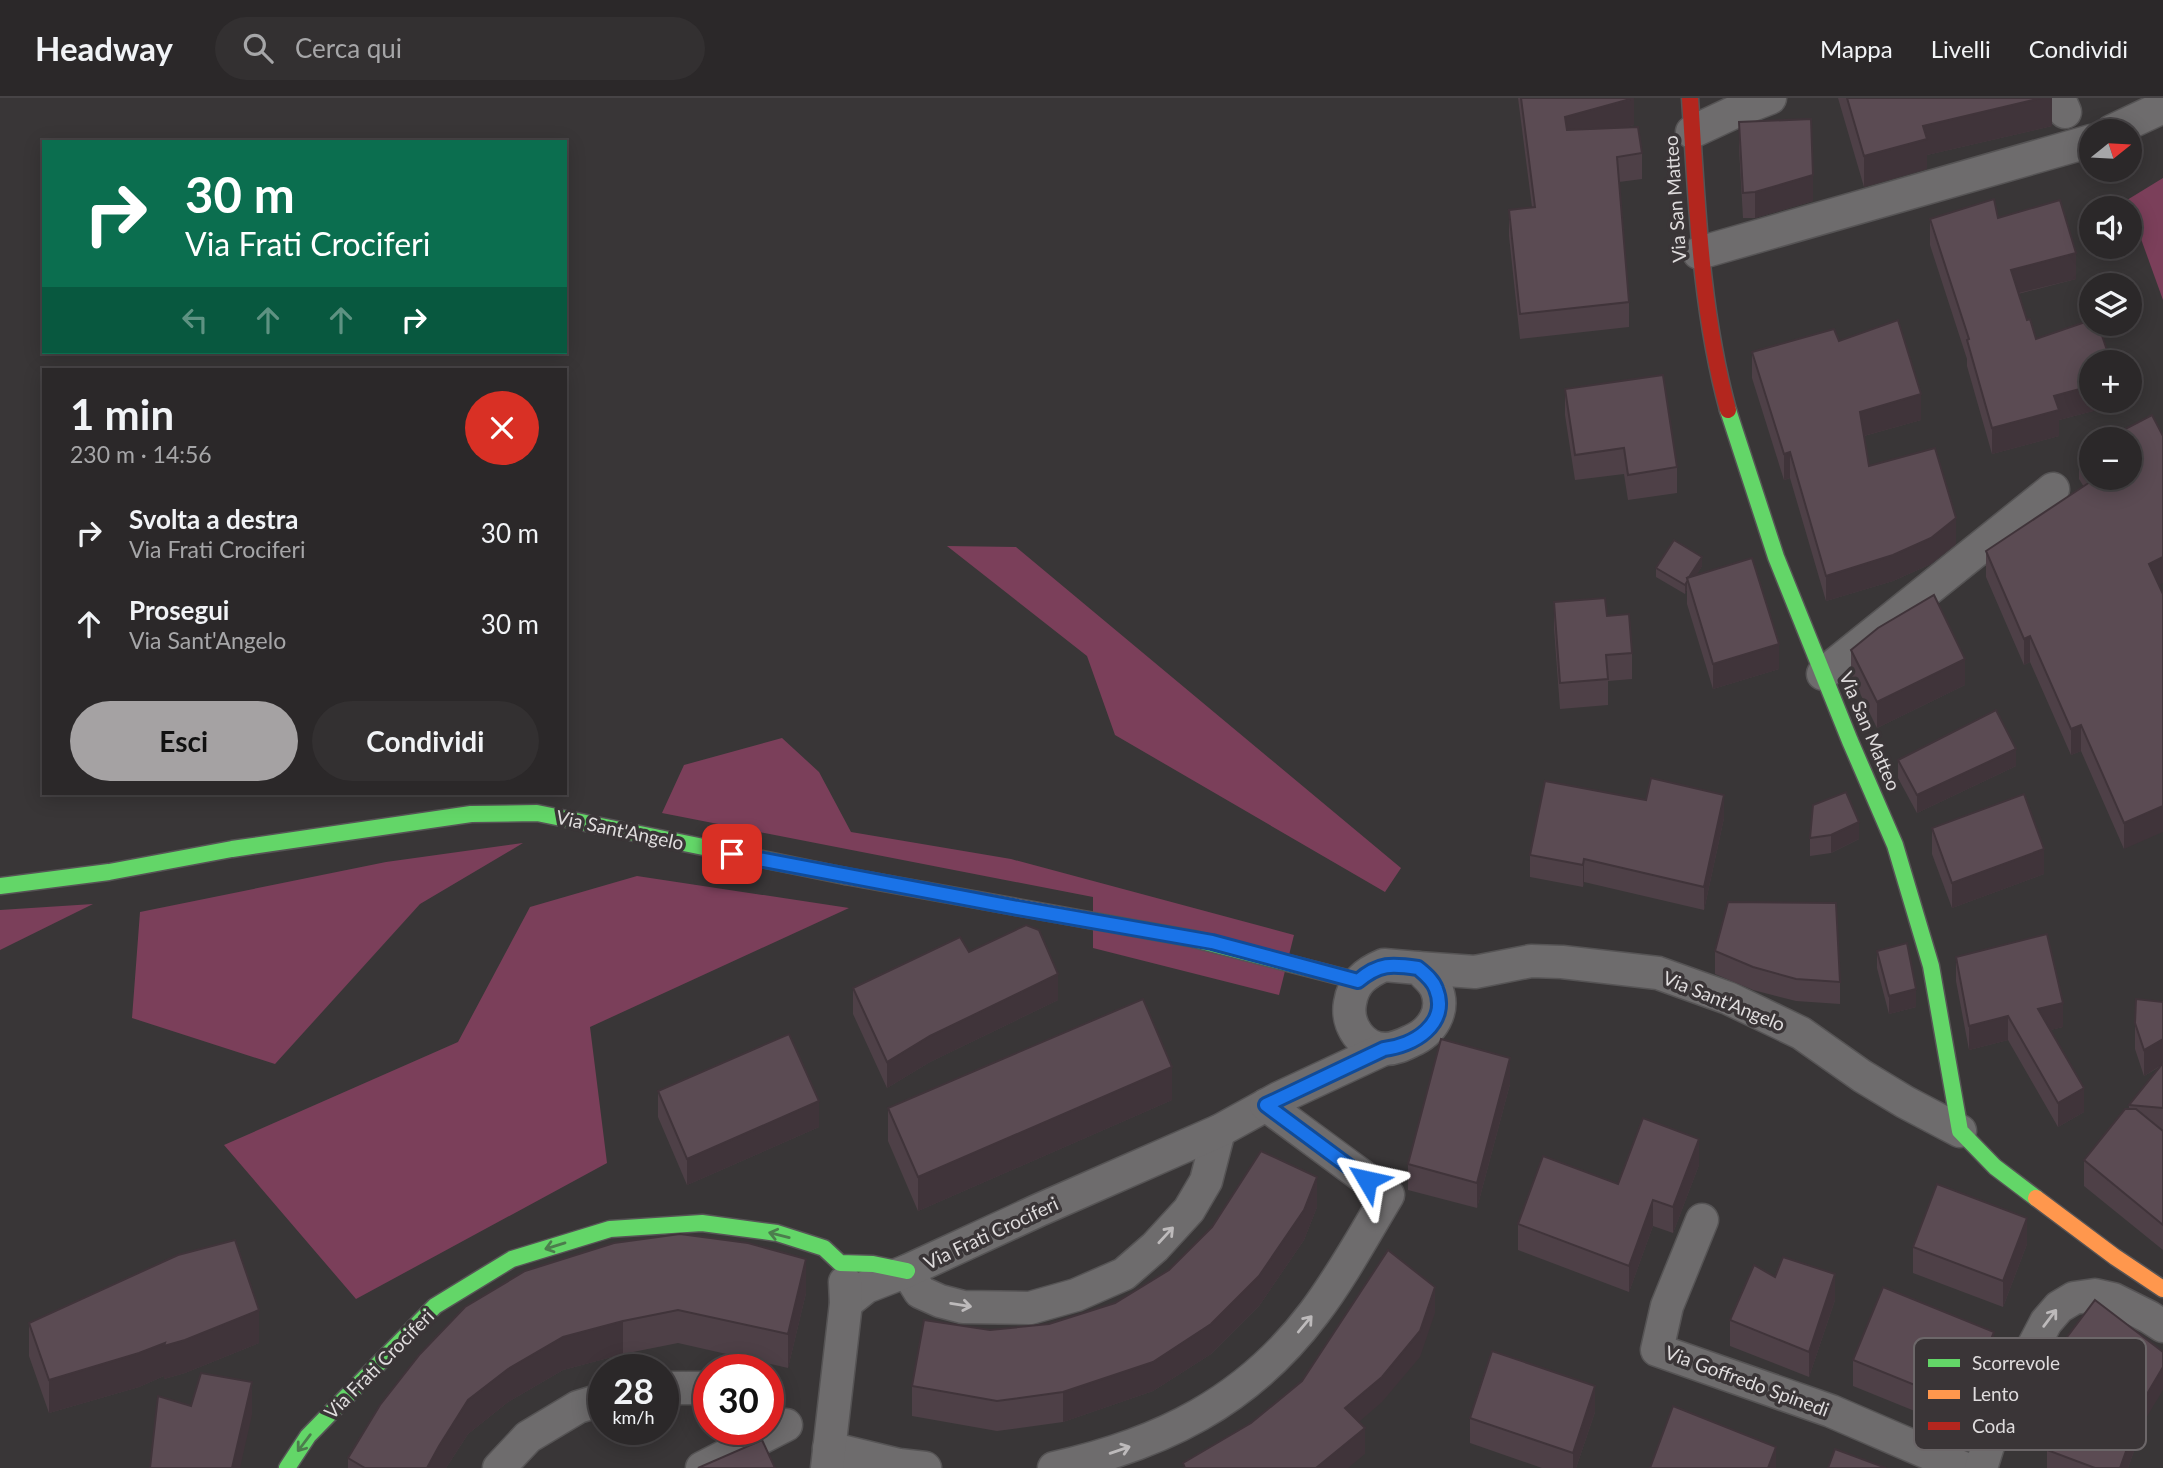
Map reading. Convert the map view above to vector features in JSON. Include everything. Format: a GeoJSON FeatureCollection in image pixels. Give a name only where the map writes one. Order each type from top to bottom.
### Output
{"type":"FeatureCollection","features":[{"type":"Feature","properties":{"kind":"street","name":"Via San Matteo"},"geometry":{"type":"LineString","coordinates":[[1690,98],[1699,253],[1717,366],[1768,534],[1850,741],[1895,845],[1931,966],[1960,1131]]}},
{"type":"Feature","properties":{"kind":"street"},"geometry":{"type":"LineString","coordinates":[[1692,132],[1770,98]]}},
{"type":"Feature","properties":{"kind":"street"},"geometry":{"type":"LineString","coordinates":[[2138,119],[2163,107]]}},
{"type":"Feature","properties":{"kind":"street"},"geometry":{"type":"LineString","coordinates":[[1699,253],[2079,144]]}},
{"type":"Feature","properties":{"kind":"street"},"geometry":{"type":"LineString","coordinates":[[1823,674],[2053,489]]}},
{"type":"Feature","properties":{"kind":"street","name":"Via Sant'Angelo"},"geometry":{"type":"LineString","coordinates":[[0,886],[109,872],[232,849],[471,814],[537,813],[782,864],[1212,942],[1354,994],[1370,971],[1384,965],[1475,972],[1531,961],[1658,973],[1728,998],[1801,1033],[1873,1083],[1960,1131]]}},
{"type":"Feature","properties":{"kind":"street"},"geometry":{"type":"LineString","coordinates":[[1437,1017],[1484,982],[1531,961]]}},
{"type":"Feature","properties":{"kind":"street"},"geometry":{"type":"LineString","coordinates":[[1354,994],[1350,1020],[1355,1032],[1363,1041],[1384,1049],[1396,1048],[1416,1039],[1429,1029],[1440,1007],[1436,988],[1418,968]]}},
{"type":"Feature","properties":{"kind":"street"},"geometry":{"type":"LineString","coordinates":[[1303,1088],[1332,1052],[1354,994]]}},
{"type":"Feature","properties":{"kind":"street","name":"Via Frati Crociferi"},"geometry":{"type":"LineString","coordinates":[[287,1468],[308,1436],[435,1306],[512,1259],[610,1229],[702,1223],[777,1233],[824,1248],[840,1263],[873,1264],[908,1271],[1219,1130],[1384,1049]]}},
{"type":"Feature","properties":{"kind":"street"},"geometry":{"type":"LineString","coordinates":[[1054,1468],[1088,1460],[1182,1426],[1231,1396],[1281,1353],[1314,1313],[1348,1263],[1388,1195],[1266,1105]]}},
{"type":"Feature","properties":{"kind":"street"},"geometry":{"type":"LineString","coordinates":[[846,1303],[866,1287],[908,1271],[920,1292],[940,1301],[963,1307],[1019,1308],[1030,1308],[1076,1295],[1124,1274],[1155,1247],[1189,1210],[1206,1181],[1219,1130]]}},
{"type":"Feature","properties":{"kind":"street"},"geometry":{"type":"LineString","coordinates":[[1960,1131],[1994,1167],[2013,1182],[2163,1289]]}},
{"type":"Feature","properties":{"kind":"street","name":"Via Goffredo Spinedi"},"geometry":{"type":"LineString","coordinates":[[1702,1220],[1667,1306],[1657,1350],[1831,1411],[1914,1447]]}},
{"type":"Feature","properties":{"kind":"street"},"geometry":{"type":"LineString","coordinates":[[829,1450],[846,1303],[845,1279],[840,1263]]}},
{"type":"Feature","properties":{"kind":"street"},"geometry":{"type":"LineString","coordinates":[[2038,1338],[2046,1322],[2059,1307],[2074,1298],[2095,1295],[2113,1299],[2163,1326]]}},
{"type":"Feature","properties":{"kind":"street"},"geometry":{"type":"LineString","coordinates":[[499,1468],[528,1437],[588,1404]]}},
{"type":"Feature","properties":{"kind":"street"},"geometry":{"type":"LineString","coordinates":[[784,1421],[829,1450],[925,1468]]}},
{"type":"Feature","properties":{"kind":"street"},"geometry":{"type":"LineString","coordinates":[[702,1468],[736,1445]]}},
{"type":"Feature","properties":{"kind":"street","name":"Via Goffredo Spinedi"},"geometry":{"type":"LineString","coordinates":[[1921,1450],[1963,1468]]}},
{"type":"Feature","properties":{"kind":"street"},"geometry":{"type":"LineString","coordinates":[[1981,1468],[1987,1450]]}},
{"type":"Feature","properties":{"kind":"shaded area"},"geometry":{"type":"Polygon","coordinates":[[[2163,178],[2163,300],[2142,242],[2142,196],[2134,196],[2163,178]]]}},
{"type":"Feature","properties":{"kind":"shaded area"},"geometry":{"type":"Polygon","coordinates":[[[947,546],[1016,547],[1401,868],[1385,892],[1115,735],[1087,656],[947,546]]]}},
{"type":"Feature","properties":{"kind":"shaded area"},"geometry":{"type":"Polygon","coordinates":[[[782,738],[819,772],[851,832],[1011,859],[1294,935],[1279,995],[1093,948],[1093,897],[662,813],[684,765],[782,738]]]}},
{"type":"Feature","properties":{"kind":"shaded area"},"geometry":{"type":"Polygon","coordinates":[[[523,843],[420,904],[275,1064],[132,1018],[140,912],[386,862],[523,843]]]}},
{"type":"Feature","properties":{"kind":"shaded area"},"geometry":{"type":"Polygon","coordinates":[[[637,876],[849,908],[590,1027],[607,1163],[356,1299],[224,1145],[458,1042],[530,907],[637,876]]]}},
{"type":"Feature","properties":{"kind":"shaded area"},"geometry":{"type":"Polygon","coordinates":[[[93,904],[0,950],[0,910],[93,904]]]}},
{"type":"Feature","properties":{"kind":"building"},"geometry":{"type":"Polygon","coordinates":[[[1521,98],[1634,98],[1565,117],[1567,130],[1638,127],[1642,153],[1617,157],[1629,302],[1520,314],[1509,210],[1535,207],[1521,98]]]}},
{"type":"Feature","properties":{"kind":"building"},"geometry":{"type":"Polygon","coordinates":[[[1847,98],[2042,98],[1923,126],[1927,139],[1864,156],[1847,98]]]}},
{"type":"Feature","properties":{"kind":"building"},"geometry":{"type":"Polygon","coordinates":[[[1811,119],[1813,175],[1743,193],[1739,122],[1811,119]]]}},
{"type":"Feature","properties":{"kind":"building"},"geometry":{"type":"Polygon","coordinates":[[[1994,199],[1998,218],[2060,200],[2076,253],[2011,270],[2036,339],[2079,324],[2079,336],[2102,336],[2107,350],[2079,350],[2079,389],[2054,396],[2059,410],[1992,428],[1967,340],[1969,339],[1930,219],[1994,199]]]}},
{"type":"Feature","properties":{"kind":"building"},"geometry":{"type":"Polygon","coordinates":[[[1898,320],[1921,394],[1860,412],[1869,466],[1935,448],[1956,518],[1931,538],[1893,555],[1826,576],[1790,452],[1784,454],[1752,352],[1834,329],[1839,341],[1898,320]]]}},
{"type":"Feature","properties":{"kind":"building"},"geometry":{"type":"Polygon","coordinates":[[[1663,375],[1677,467],[1628,475],[1624,448],[1575,455],[1565,389],[1663,375]]]}},
{"type":"Feature","properties":{"kind":"building"},"geometry":{"type":"Polygon","coordinates":[[[2152,415],[2163,436],[2163,557],[2149,564],[2163,594],[2163,806],[2124,823],[2081,725],[2071,729],[2030,636],[2024,639],[1986,551],[2079,489],[2142,490],[2142,427],[2129,427],[2152,415]]]}},
{"type":"Feature","properties":{"kind":"building"},"geometry":{"type":"Polygon","coordinates":[[[1674,540],[1702,557],[1685,585],[1656,568],[1674,540]]]}},
{"type":"Feature","properties":{"kind":"building"},"geometry":{"type":"Polygon","coordinates":[[[1752,558],[1779,644],[1713,664],[1687,578],[1752,558]]]}},
{"type":"Feature","properties":{"kind":"building"},"geometry":{"type":"Polygon","coordinates":[[[1934,595],[1965,659],[1877,702],[1851,650],[1878,628],[1934,595]]]}},
{"type":"Feature","properties":{"kind":"building"},"geometry":{"type":"Polygon","coordinates":[[[1605,598],[1607,616],[1629,614],[1632,653],[1606,655],[1608,679],[1560,683],[1554,602],[1605,598]]]}},
{"type":"Feature","properties":{"kind":"building"},"geometry":{"type":"Polygon","coordinates":[[[1996,710],[2016,749],[1917,795],[1898,760],[1996,710]]]}},
{"type":"Feature","properties":{"kind":"building"},"geometry":{"type":"Polygon","coordinates":[[[1651,778],[1724,795],[1704,887],[1584,859],[1583,865],[1530,855],[1545,781],[1646,800],[1651,778]]]}},
{"type":"Feature","properties":{"kind":"building"},"geometry":{"type":"Polygon","coordinates":[[[1846,792],[1859,822],[1831,835],[1810,838],[1813,805],[1846,792]]]}},
{"type":"Feature","properties":{"kind":"building"},"geometry":{"type":"Polygon","coordinates":[[[2024,794],[2044,849],[1952,883],[1932,828],[2024,794]]]}},
{"type":"Feature","properties":{"kind":"building"},"geometry":{"type":"Polygon","coordinates":[[[1728,902],[1836,903],[1840,982],[1796,979],[1753,967],[1715,951],[1728,902]]]}},
{"type":"Feature","properties":{"kind":"building"},"geometry":{"type":"Polygon","coordinates":[[[1026,925],[1039,930],[1058,974],[930,1036],[887,1062],[853,988],[960,937],[969,952],[1026,925]]]}},
{"type":"Feature","properties":{"kind":"building"},"geometry":{"type":"Polygon","coordinates":[[[2047,934],[2063,1003],[2038,1009],[2084,1088],[2058,1103],[2008,1016],[1969,1026],[1956,957],[2047,934]]]}},
{"type":"Feature","properties":{"kind":"building"},"geometry":{"type":"Polygon","coordinates":[[[1907,943],[1916,989],[1889,996],[1877,951],[1907,943]]]}},
{"type":"Feature","properties":{"kind":"building"},"geometry":{"type":"Polygon","coordinates":[[[1143,999],[1172,1067],[918,1177],[888,1108],[1143,999]]]}},
{"type":"Feature","properties":{"kind":"building"},"geometry":{"type":"Polygon","coordinates":[[[2136,999],[2163,1002],[2163,1039],[2144,1050],[2135,1023],[2136,999]]]}},
{"type":"Feature","properties":{"kind":"building"},"geometry":{"type":"Polygon","coordinates":[[[789,1034],[819,1101],[687,1159],[658,1091],[789,1034]]]}},
{"type":"Feature","properties":{"kind":"building"},"geometry":{"type":"Polygon","coordinates":[[[1441,1039],[1510,1058],[1477,1183],[1408,1164],[1441,1039]]]}},
{"type":"Feature","properties":{"kind":"building"},"geometry":{"type":"Polygon","coordinates":[[[2163,1063],[2163,1108],[2129,1105],[2163,1063]]]}},
{"type":"Feature","properties":{"kind":"building"},"geometry":{"type":"Polygon","coordinates":[[[2125,1109],[2136,1109],[2163,1131],[2163,1225],[2084,1160],[2125,1109]]]}},
{"type":"Feature","properties":{"kind":"building"},"geometry":{"type":"Polygon","coordinates":[[[1643,1118],[1699,1139],[1673,1207],[1653,1200],[1629,1266],[1518,1224],[1543,1156],[1618,1184],[1643,1118]]]}},
{"type":"Feature","properties":{"kind":"building"},"geometry":{"type":"Polygon","coordinates":[[[1261,1151],[1317,1177],[1304,1210],[1259,1276],[1211,1324],[1153,1362],[1063,1392],[997,1401],[912,1386],[924,1320],[990,1330],[1049,1324],[1115,1303],[1169,1270],[1212,1227],[1261,1151]]]}},
{"type":"Feature","properties":{"kind":"building"},"geometry":{"type":"Polygon","coordinates":[[[1937,1184],[2027,1218],[2003,1281],[1913,1247],[1937,1184]]]}},
{"type":"Feature","properties":{"kind":"building"},"geometry":{"type":"Polygon","coordinates":[[[680,1234],[748,1243],[806,1259],[788,1334],[678,1310],[563,1337],[508,1369],[468,1400],[427,1468],[365,1468],[348,1458],[380,1405],[420,1354],[465,1307],[525,1271],[614,1243],[680,1234]]]}},
{"type":"Feature","properties":{"kind":"building"},"geometry":{"type":"Polygon","coordinates":[[[235,1240],[259,1310],[185,1340],[164,1346],[165,1343],[49,1380],[29,1323],[178,1255],[235,1240]]]}},
{"type":"Feature","properties":{"kind":"building"},"geometry":{"type":"Polygon","coordinates":[[[1388,1250],[1435,1287],[1420,1331],[1382,1377],[1345,1408],[1365,1428],[1316,1468],[1185,1468],[1183,1463],[1251,1423],[1302,1381],[1388,1250]]]}},
{"type":"Feature","properties":{"kind":"building"},"geometry":{"type":"Polygon","coordinates":[[[1783,1257],[1835,1274],[1809,1352],[1730,1320],[1754,1265],[1775,1277],[1783,1257]]]}},
{"type":"Feature","properties":{"kind":"building"},"geometry":{"type":"Polygon","coordinates":[[[1883,1287],[1994,1332],[1992,1338],[1914,1338],[1914,1385],[1853,1360],[1883,1287]]]}},
{"type":"Feature","properties":{"kind":"building"},"geometry":{"type":"Polygon","coordinates":[[[2095,1300],[2145,1338],[2066,1338],[2095,1300]]]}},
{"type":"Feature","properties":{"kind":"building"},"geometry":{"type":"Polygon","coordinates":[[[2146,1339],[2163,1352],[2163,1367],[2146,1396],[2146,1339]]]}},
{"type":"Feature","properties":{"kind":"building"},"geometry":{"type":"Polygon","coordinates":[[[1492,1351],[1595,1386],[1573,1453],[1470,1418],[1492,1351]]]}},
{"type":"Feature","properties":{"kind":"building"},"geometry":{"type":"Polygon","coordinates":[[[201,1373],[252,1382],[232,1468],[150,1468],[158,1396],[191,1406],[201,1373]]]}},
{"type":"Feature","properties":{"kind":"building"},"geometry":{"type":"Polygon","coordinates":[[[1673,1406],[1776,1447],[1768,1468],[1650,1468],[1673,1406]]]}},
{"type":"Feature","properties":{"kind":"building"},"geometry":{"type":"Polygon","coordinates":[[[751,1445],[764,1445],[775,1468],[698,1468],[751,1445]]]}},
{"type":"Feature","properties":{"kind":"building"},"geometry":{"type":"Polygon","coordinates":[[[1835,1449],[1886,1468],[1828,1468],[1835,1449]]]}},
{"type":"Feature","properties":{"kind":"building"},"geometry":{"type":"Polygon","coordinates":[[[2047,1450],[2126,1450],[2120,1468],[2095,1468],[2047,1450]]]}},
{"type":"Feature","properties":{"kind":"traffic: fast"},"geometry":{"type":"LineString","coordinates":[[1728,410],[1776,557],[1895,845],[1931,966],[1960,1131],[1995,1167],[2036,1198]]}},
{"type":"Feature","properties":{"kind":"traffic: fast"},"geometry":{"type":"LineString","coordinates":[[0,886],[109,872],[232,849],[471,814],[537,813],[845,876]]}},
{"type":"Feature","properties":{"kind":"traffic: fast"},"geometry":{"type":"LineString","coordinates":[[1194,939],[1358,981]]}},
{"type":"Feature","properties":{"kind":"traffic: fast"},"geometry":{"type":"LineString","coordinates":[[287,1468],[308,1436],[435,1306],[512,1259],[610,1229],[702,1223],[777,1233],[824,1248],[840,1263],[873,1264],[907,1271]]}},
{"type":"Feature","properties":{"kind":"traffic: slow"},"geometry":{"type":"LineString","coordinates":[[845,876],[1194,939]]}},
{"type":"Feature","properties":{"kind":"traffic: slow"},"geometry":{"type":"LineString","coordinates":[[2036,1198],[2163,1289]]}},
{"type":"Feature","properties":{"kind":"traffic: jam"},"geometry":{"type":"LineString","coordinates":[[1690,98],[1706,294],[1711,333],[1728,410]]}},
{"type":"Feature","properties":{"kind":"route"},"geometry":{"type":"LineString","coordinates":[[732,854],[1212,942],[1358,981],[1370,971],[1384,965],[1418,968],[1436,988],[1440,1007],[1429,1029],[1416,1039],[1396,1048],[1384,1049],[1266,1105],[1367,1180]]}}]}
